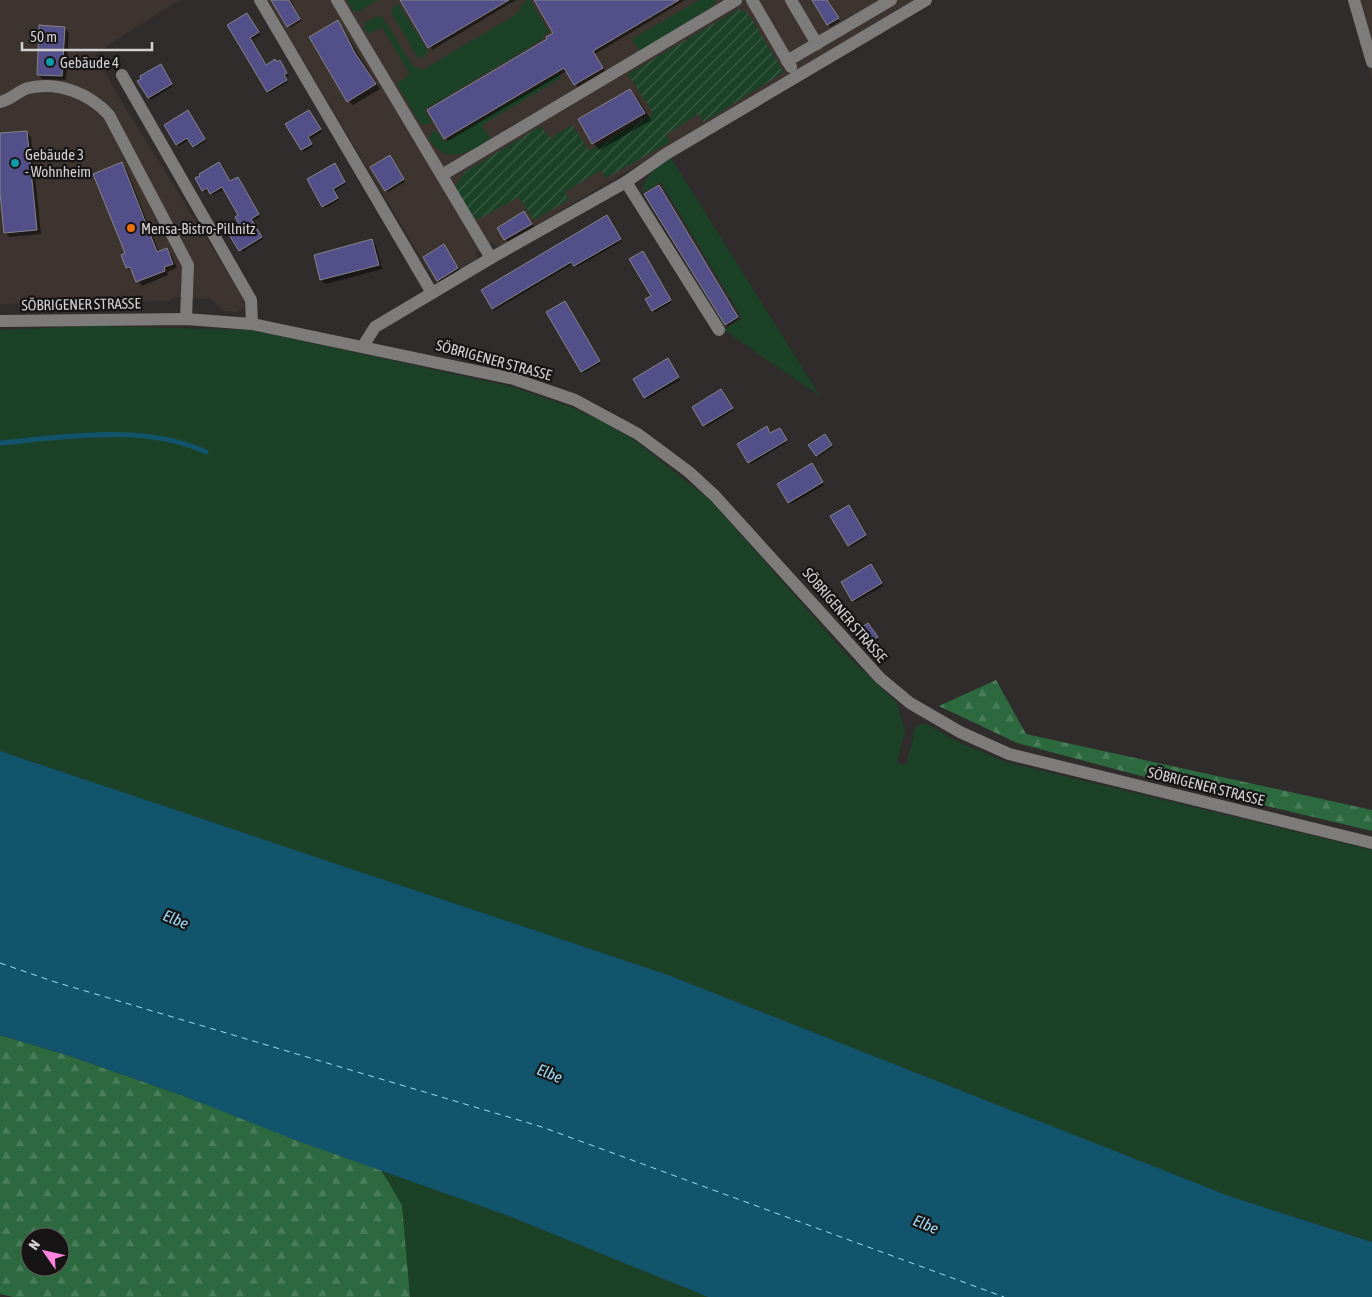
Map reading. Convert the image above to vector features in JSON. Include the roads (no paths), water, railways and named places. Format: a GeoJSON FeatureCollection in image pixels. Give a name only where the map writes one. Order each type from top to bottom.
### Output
{"type":"FeatureCollection","features":[{"type":"Feature","properties":{"kind":"street"},"geometry":{"type":"LineString","coordinates":[[260,0],[432,293]]}},
{"type":"Feature","properties":{"kind":"street"},"geometry":{"type":"LineString","coordinates":[[337,0],[491,258]]}},
{"type":"Feature","properties":{"kind":"street"},"geometry":{"type":"LineString","coordinates":[[442,175],[736,0]]}},
{"type":"Feature","properties":{"kind":"street"},"geometry":{"type":"LineString","coordinates":[[752,0],[797,76]]}},
{"type":"Feature","properties":{"kind":"street"},"geometry":{"type":"LineString","coordinates":[[790,0],[818,44]]}},
{"type":"Feature","properties":{"kind":"street"},"geometry":{"type":"LineString","coordinates":[[787,61],[891,0]]}},
{"type":"Feature","properties":{"kind":"street"},"geometry":{"type":"LineString","coordinates":[[363,346],[375,327],[491,258],[626,182],[666,154],[926,0]]}},
{"type":"Feature","properties":{"kind":"street"},"geometry":{"type":"LineString","coordinates":[[1354,0],[1372,62]]}},
{"type":"Feature","properties":{"kind":"street"},"geometry":{"type":"LineString","coordinates":[[122,75],[251,300],[252,324]]}},
{"type":"Feature","properties":{"kind":"street"},"geometry":{"type":"LineString","coordinates":[[0,102],[7,101],[27,88],[75,90],[89,97],[109,115],[188,265],[186,319]]}},
{"type":"Feature","properties":{"kind":"street"},"geometry":{"type":"LineString","coordinates":[[626,182],[719,330]]}},
{"type":"Feature","properties":{"kind":"street","name":"SÖBRIGENER STRASSE"},"geometry":{"type":"LineString","coordinates":[[0,321],[186,319],[252,324],[514,379],[575,400],[638,434],[689,472],[715,496],[801,589],[868,668],[910,703],[960,732],[1009,754],[1372,844]]}},
{"type":"Feature","properties":{"kind":"water","name":"Elbe"},"geometry":{"type":"Polygon","coordinates":[[[0,751],[668,975],[1229,1196],[1372,1242],[1372,1297],[708,1297],[506,1215],[295,1140],[181,1095],[67,1055],[0,1035],[0,751]]]}},
{"type":"Feature","properties":{"kind":"waterway"},"geometry":{"type":"LineString","coordinates":[[0,443],[110,434],[169,440],[206,452]]}},
{"type":"Feature","properties":{"kind":"place","name":"Gebäude 4"},"geometry":{"type":"Point","coordinates":[50,62]}},
{"type":"Feature","properties":{"kind":"place","name":"Gebäude 3 - Wohnheim"},"geometry":{"type":"Point","coordinates":[15,163]}},
{"type":"Feature","properties":{"kind":"place","name":"Mensa-Bistro-Pillnitz"},"geometry":{"type":"Point","coordinates":[131,228]}}]}
